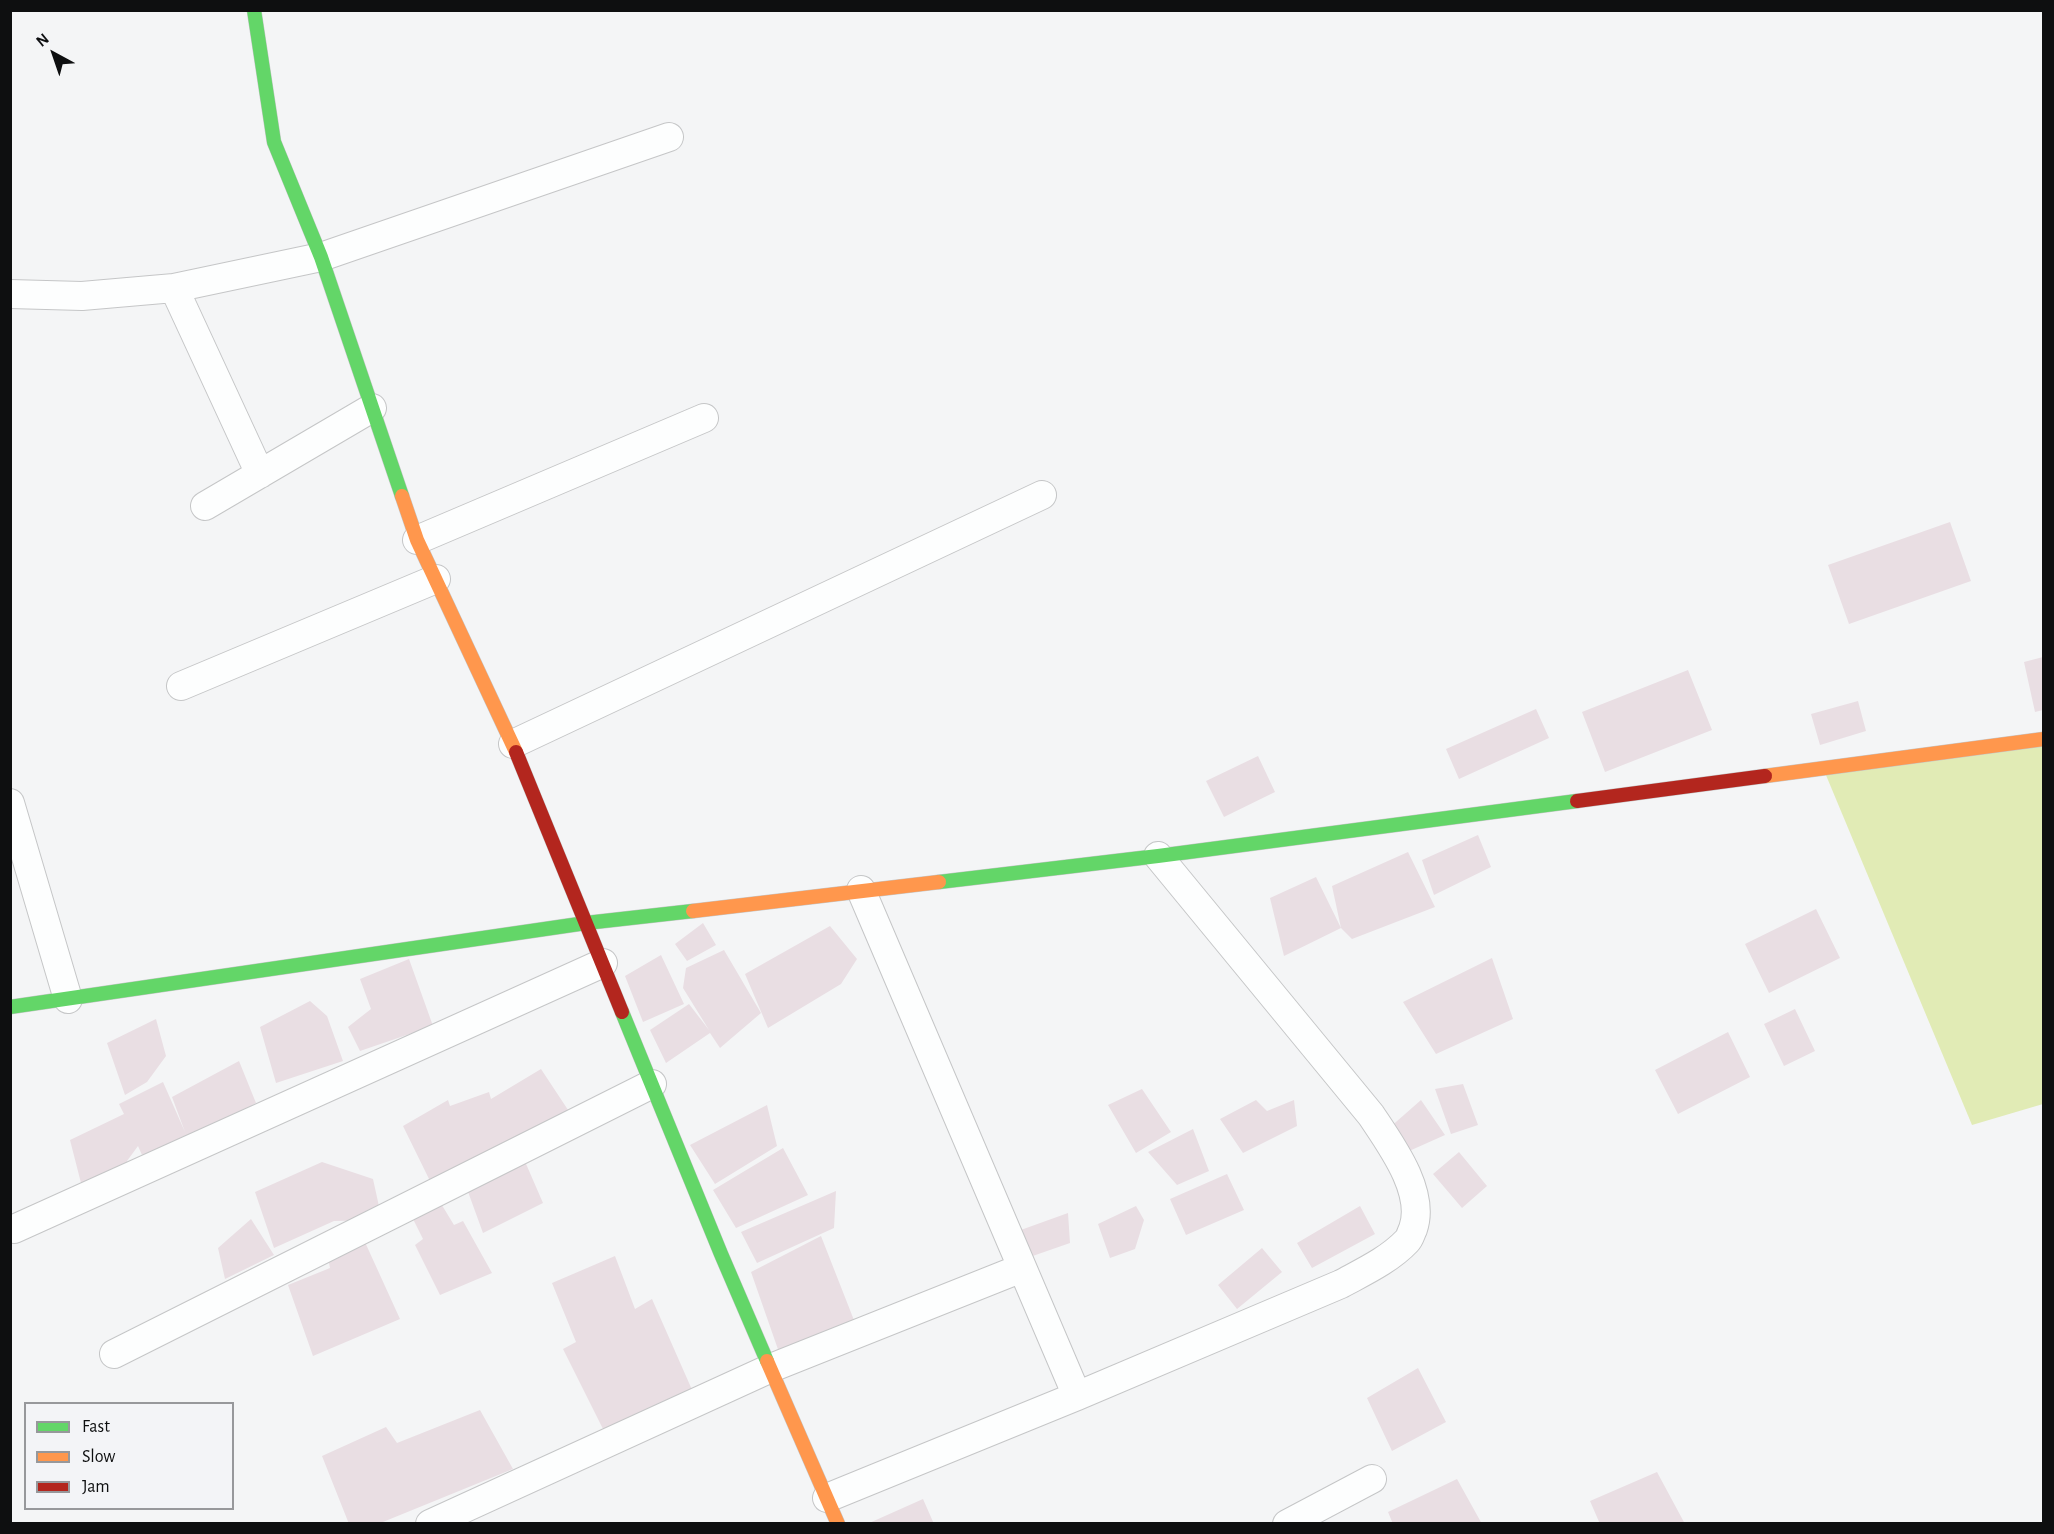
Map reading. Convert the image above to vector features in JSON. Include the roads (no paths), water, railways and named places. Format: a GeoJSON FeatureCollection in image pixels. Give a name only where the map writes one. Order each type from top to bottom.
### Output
{"type":"FeatureCollection","features":[{"type":"Feature","properties":{"kind":"street"},"geometry":{"type":"LineString","coordinates":[[254,10],[274,142],[321,257],[417,540],[513,744],[721,1254],[838,1524]]}},
{"type":"Feature","properties":{"kind":"street"},"geometry":{"type":"LineString","coordinates":[[10,294],[82,296],[174,288],[321,257],[669,137]]}},
{"type":"Feature","properties":{"kind":"street"},"geometry":{"type":"LineString","coordinates":[[174,288],[260,474]]}},
{"type":"Feature","properties":{"kind":"street"},"geometry":{"type":"LineString","coordinates":[[205,506],[372,408]]}},
{"type":"Feature","properties":{"kind":"street"},"geometry":{"type":"LineString","coordinates":[[417,540],[704,418]]}},
{"type":"Feature","properties":{"kind":"street"},"geometry":{"type":"LineString","coordinates":[[513,744],[1042,495]]}},
{"type":"Feature","properties":{"kind":"street"},"geometry":{"type":"LineString","coordinates":[[181,686],[436,579]]}},
{"type":"Feature","properties":{"kind":"street"},"geometry":{"type":"LineString","coordinates":[[10,1007],[586,923],[1158,856],[2043,739]]}},
{"type":"Feature","properties":{"kind":"street"},"geometry":{"type":"LineString","coordinates":[[10,802],[68,999]]}},
{"type":"Feature","properties":{"kind":"street"},"geometry":{"type":"LineString","coordinates":[[826,1498],[1077,1396],[1341,1284],[1374,1266],[1409,1240],[1417,1218],[1413,1191],[1398,1156],[1371,1115],[1158,856]]}},
{"type":"Feature","properties":{"kind":"street"},"geometry":{"type":"LineString","coordinates":[[861,890],[1077,1396]]}},
{"type":"Feature","properties":{"kind":"street"},"geometry":{"type":"LineString","coordinates":[[14,1229],[603,963]]}},
{"type":"Feature","properties":{"kind":"street"},"geometry":{"type":"LineString","coordinates":[[114,1354],[652,1084]]}},
{"type":"Feature","properties":{"kind":"street"},"geometry":{"type":"LineString","coordinates":[[430,1524],[771,1368],[1022,1268]]}},
{"type":"Feature","properties":{"kind":"street"},"geometry":{"type":"LineString","coordinates":[[1287,1524],[1372,1479]]}}]}
